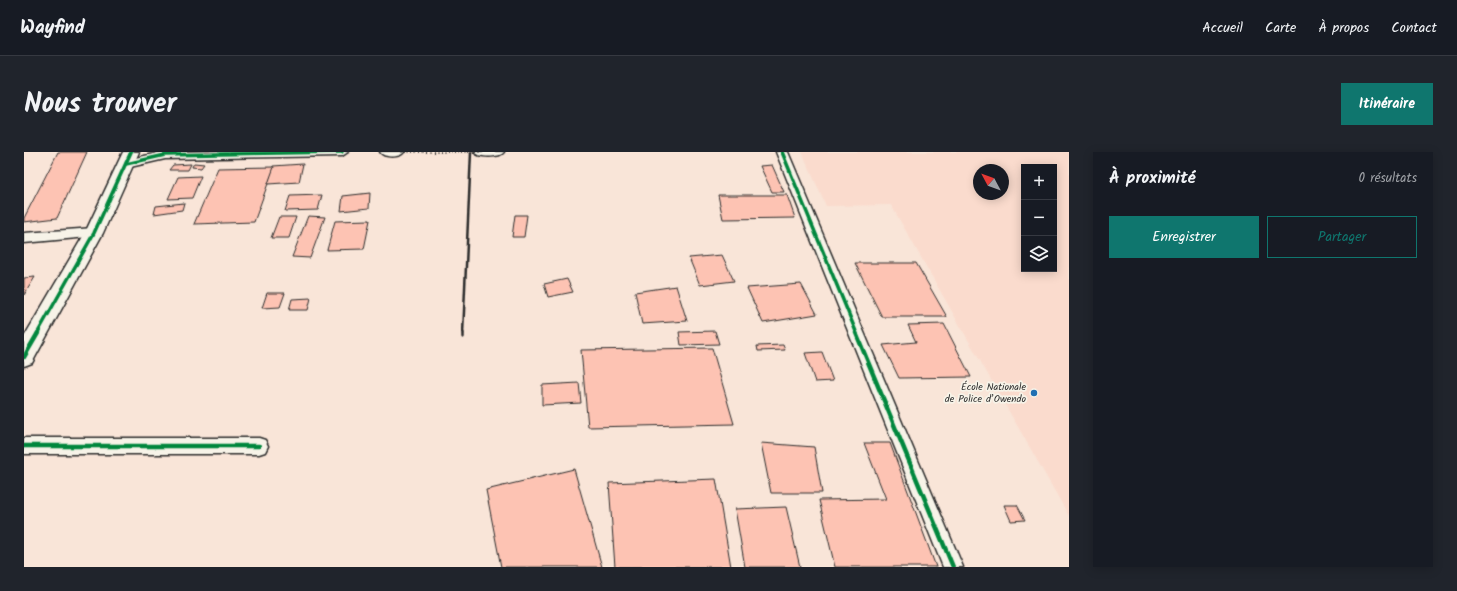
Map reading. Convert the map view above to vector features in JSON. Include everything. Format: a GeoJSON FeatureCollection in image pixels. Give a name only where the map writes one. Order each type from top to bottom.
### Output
{"type":"FeatureCollection","features":[{"type":"Feature","properties":{"kind":"street"},"geometry":{"type":"LineString","coordinates":[[24,357],[94,233],[128,158],[165,155],[342,152]]}},
{"type":"Feature","properties":{"kind":"street"},"geometry":{"type":"LineString","coordinates":[[386,152],[398,152]]}},
{"type":"Feature","properties":{"kind":"street"},"geometry":{"type":"LineString","coordinates":[[480,152],[498,152]]}},
{"type":"Feature","properties":{"kind":"street"},"geometry":{"type":"LineString","coordinates":[[782,152],[954,567]]}},
{"type":"Feature","properties":{"kind":"street"},"geometry":{"type":"LineString","coordinates":[[24,238],[94,233]]}},
{"type":"Feature","properties":{"kind":"street"},"geometry":{"type":"LineString","coordinates":[[24,446],[259,446]]}},
{"type":"Feature","properties":{"kind":"path"},"geometry":{"type":"LineString","coordinates":[[398,152],[480,152]]}},
{"type":"Feature","properties":{"kind":"shaded area","name":"École Nationale de Police d’Owendo"},"geometry":{"type":"Polygon","coordinates":[[[802,152],[1069,152],[1069,516],[891,205],[826,206],[802,152]]]}},
{"type":"Feature","properties":{"kind":"building"},"geometry":{"type":"Polygon","coordinates":[[[58,152],[87,152],[57,218],[24,222],[24,218],[58,152]]]}},
{"type":"Feature","properties":{"kind":"building"},"geometry":{"type":"Polygon","coordinates":[[[194,163],[204,164],[201,168],[192,167],[194,163]]]}},
{"type":"Feature","properties":{"kind":"building"},"geometry":{"type":"Polygon","coordinates":[[[191,164],[188,170],[169,170],[173,165],[191,164]]]}},
{"type":"Feature","properties":{"kind":"building"},"geometry":{"type":"Polygon","coordinates":[[[303,164],[299,182],[268,184],[273,166],[303,164]]]}},
{"type":"Feature","properties":{"kind":"building"},"geometry":{"type":"Polygon","coordinates":[[[772,165],[784,192],[772,192],[760,166],[772,165]]]}},
{"type":"Feature","properties":{"kind":"building"},"geometry":{"type":"Polygon","coordinates":[[[274,167],[254,222],[194,224],[218,168],[274,167]]]}},
{"type":"Feature","properties":{"kind":"building"},"geometry":{"type":"Polygon","coordinates":[[[201,176],[192,198],[168,199],[178,177],[201,176]]]}},
{"type":"Feature","properties":{"kind":"building"},"geometry":{"type":"Polygon","coordinates":[[[370,193],[369,208],[341,211],[343,196],[370,193]]]}},
{"type":"Feature","properties":{"kind":"building"},"geometry":{"type":"Polygon","coordinates":[[[322,195],[318,210],[285,211],[290,196],[322,195]]]}},
{"type":"Feature","properties":{"kind":"building"},"geometry":{"type":"Polygon","coordinates":[[[718,195],[787,195],[795,218],[723,219],[718,195]]]}},
{"type":"Feature","properties":{"kind":"building"},"geometry":{"type":"Polygon","coordinates":[[[184,203],[182,210],[154,214],[156,206],[184,203]]]}},
{"type":"Feature","properties":{"kind":"building"},"geometry":{"type":"Polygon","coordinates":[[[515,215],[527,215],[524,237],[512,237],[515,215]]]}},
{"type":"Feature","properties":{"kind":"building"},"geometry":{"type":"Polygon","coordinates":[[[308,216],[325,217],[310,258],[292,257],[308,216]]]}},
{"type":"Feature","properties":{"kind":"building"},"geometry":{"type":"Polygon","coordinates":[[[279,217],[296,217],[289,238],[271,238],[279,217]]]}},
{"type":"Feature","properties":{"kind":"building"},"geometry":{"type":"Polygon","coordinates":[[[370,220],[364,249],[327,250],[335,221],[370,220]]]}},
{"type":"Feature","properties":{"kind":"building"},"geometry":{"type":"Polygon","coordinates":[[[722,255],[734,281],[700,285],[689,258],[722,255]]]}},
{"type":"Feature","properties":{"kind":"building"},"geometry":{"type":"Polygon","coordinates":[[[855,263],[916,263],[947,317],[882,317],[855,263]]]}},
{"type":"Feature","properties":{"kind":"building"},"geometry":{"type":"Polygon","coordinates":[[[35,277],[24,295],[24,278],[35,277]]]}},
{"type":"Feature","properties":{"kind":"building"},"geometry":{"type":"Polygon","coordinates":[[[567,279],[573,292],[548,297],[544,284],[567,279]]]}},
{"type":"Feature","properties":{"kind":"building"},"geometry":{"type":"Polygon","coordinates":[[[801,284],[817,314],[763,323],[747,288],[801,284]]]}},
{"type":"Feature","properties":{"kind":"building"},"geometry":{"type":"Polygon","coordinates":[[[676,286],[687,321],[642,324],[635,292],[676,286]]]}},
{"type":"Feature","properties":{"kind":"building"},"geometry":{"type":"Polygon","coordinates":[[[267,293],[285,293],[280,307],[262,308],[267,293]]]}},
{"type":"Feature","properties":{"kind":"building"},"geometry":{"type":"Polygon","coordinates":[[[311,298],[308,310],[289,310],[292,299],[311,298]]]}},
{"type":"Feature","properties":{"kind":"building"},"geometry":{"type":"Polygon","coordinates":[[[944,324],[971,377],[899,378],[883,345],[916,342],[908,325],[944,324]]]}},
{"type":"Feature","properties":{"kind":"building"},"geometry":{"type":"Polygon","coordinates":[[[715,331],[719,344],[681,345],[679,332],[715,331]]]}},
{"type":"Feature","properties":{"kind":"building"},"geometry":{"type":"Polygon","coordinates":[[[783,345],[785,350],[758,351],[757,346],[783,345]]]}},
{"type":"Feature","properties":{"kind":"building"},"geometry":{"type":"Polygon","coordinates":[[[712,348],[734,424],[588,427],[581,350],[712,348]]]}},
{"type":"Feature","properties":{"kind":"building"},"geometry":{"type":"Polygon","coordinates":[[[822,352],[833,381],[815,382],[805,353],[822,352]]]}},
{"type":"Feature","properties":{"kind":"building"},"geometry":{"type":"Polygon","coordinates":[[[579,383],[581,403],[542,405],[542,385],[579,383]]]}},
{"type":"Feature","properties":{"kind":"building"},"geometry":{"type":"Polygon","coordinates":[[[761,443],[814,447],[822,493],[771,493],[761,443]]]}},
{"type":"Feature","properties":{"kind":"building"},"geometry":{"type":"Polygon","coordinates":[[[864,443],[890,443],[936,567],[835,567],[819,500],[886,499],[864,443]]]}},
{"type":"Feature","properties":{"kind":"building"},"geometry":{"type":"Polygon","coordinates":[[[574,469],[602,567],[501,567],[486,490],[574,469]]]}},
{"type":"Feature","properties":{"kind":"building"},"geometry":{"type":"Polygon","coordinates":[[[716,479],[731,567],[615,567],[609,483],[716,479]]]}},
{"type":"Feature","properties":{"kind":"building"},"geometry":{"type":"Polygon","coordinates":[[[1004,505],[1017,505],[1025,520],[1011,521],[1004,505]]]}},
{"type":"Feature","properties":{"kind":"building"},"geometry":{"type":"Polygon","coordinates":[[[786,507],[800,567],[745,567],[735,509],[786,507]]]}},
{"type":"Feature","properties":{"kind":"railway"},"geometry":{"type":"LineString","coordinates":[[463,334],[471,152]]}},
{"type":"Feature","properties":{"kind":"cycle path"},"geometry":{"type":"LineString","coordinates":[[24,357],[94,233],[131,152]]}},
{"type":"Feature","properties":{"kind":"cycle path"},"geometry":{"type":"LineString","coordinates":[[126,164],[165,155],[342,152]]}},
{"type":"Feature","properties":{"kind":"cycle path"},"geometry":{"type":"LineString","coordinates":[[782,152],[953,567]]}},
{"type":"Feature","properties":{"kind":"cycle path"},"geometry":{"type":"LineString","coordinates":[[24,446],[259,446]]}},
{"type":"Feature","properties":{"kind":"place","name":"École Nationale de Police d’Owendo"},"geometry":{"type":"Point","coordinates":[1034,393]}}]}
